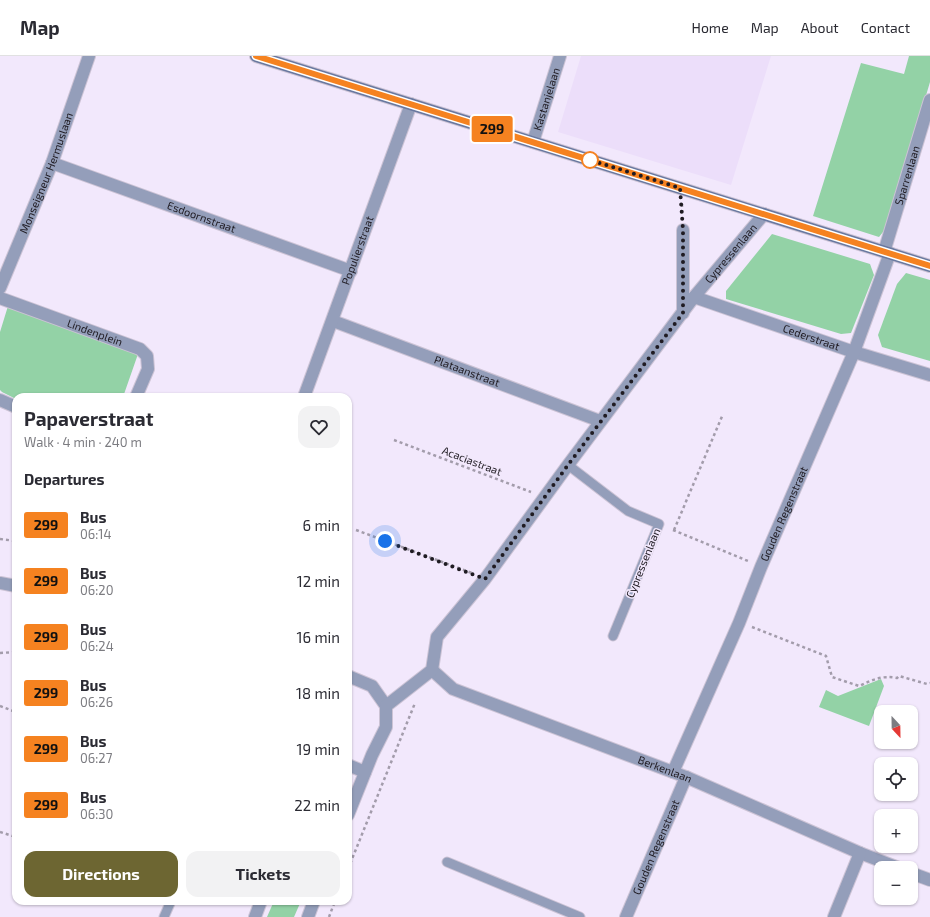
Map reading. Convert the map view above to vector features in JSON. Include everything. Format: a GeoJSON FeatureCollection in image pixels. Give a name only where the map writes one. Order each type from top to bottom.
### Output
{"type":"FeatureCollection","features":[{"type":"Feature","properties":{"kind":"street","name":"Monseigneur Hermuslaan"},"geometry":{"type":"LineString","coordinates":[[0,288],[52,163],[89,56]]}},
{"type":"Feature","properties":{"kind":"street"},"geometry":{"type":"LineString","coordinates":[[256,56],[930,266]]}},
{"type":"Feature","properties":{"kind":"street","name":"Kastanjelaan"},"geometry":{"type":"LineString","coordinates":[[533,142],[560,56]]}},
{"type":"Feature","properties":{"kind":"street","name":"Sparrenlaan"},"geometry":{"type":"LineString","coordinates":[[887,252],[930,100]]}},
{"type":"Feature","properties":{"kind":"street","name":"Populierstraat"},"geometry":{"type":"LineString","coordinates":[[306,393],[411,104]]}},
{"type":"Feature","properties":{"kind":"street","name":"Esdoornstraat"},"geometry":{"type":"LineString","coordinates":[[52,163],[351,271]]}},
{"type":"Feature","properties":{"kind":"street","name":"Cypressenlaan"},"geometry":{"type":"LineString","coordinates":[[432,670],[437,637],[485,579],[600,421],[694,297],[764,214]]}},
{"type":"Feature","properties":{"kind":"street"},"geometry":{"type":"LineString","coordinates":[[683,230],[683,313]]}},
{"type":"Feature","properties":{"kind":"street","name":"Gouden Regenstraat"},"geometry":{"type":"LineString","coordinates":[[673,772],[739,622],[761,567],[854,352],[887,252]]}},
{"type":"Feature","properties":{"kind":"street","name":"Cederstraat"},"geometry":{"type":"LineString","coordinates":[[694,297],[854,352],[930,375]]}},
{"type":"Feature","properties":{"kind":"street","name":"Lindenplein"},"geometry":{"type":"LineString","coordinates":[[0,298],[140,349],[147,356],[148,369],[138,393]]}},
{"type":"Feature","properties":{"kind":"street","name":"Plataanstraat"},"geometry":{"type":"LineString","coordinates":[[333,321],[600,421]]}},
{"type":"Feature","properties":{"kind":"street"},"geometry":{"type":"LineString","coordinates":[[0,400],[12,405]]}},
{"type":"Feature","properties":{"kind":"street"},"geometry":{"type":"LineString","coordinates":[[0,583],[12,585]]}},
{"type":"Feature","properties":{"kind":"street"},"geometry":{"type":"LineString","coordinates":[[386,706],[432,670]]}},
{"type":"Feature","properties":{"kind":"street","name":"Berkenlaan"},"geometry":{"type":"LineString","coordinates":[[432,670],[453,689],[686,777],[881,861]]}},
{"type":"Feature","properties":{"kind":"street"},"geometry":{"type":"LineString","coordinates":[[352,678],[372,686],[386,706],[386,726],[352,805]]}},
{"type":"Feature","properties":{"kind":"street"},"geometry":{"type":"LineString","coordinates":[[352,767],[365,772]]}},
{"type":"Feature","properties":{"kind":"street","name":"Gouden Regenstraat"},"geometry":{"type":"LineString","coordinates":[[626,917],[686,777]]}},
{"type":"Feature","properties":{"kind":"street"},"geometry":{"type":"LineString","coordinates":[[834,917],[860,853]]}},
{"type":"Feature","properties":{"kind":"street"},"geometry":{"type":"LineString","coordinates":[[918,875],[930,880]]}},
{"type":"Feature","properties":{"kind":"street"},"geometry":{"type":"LineString","coordinates":[[255,917],[260,905]]}},
{"type":"Feature","properties":{"kind":"street"},"geometry":{"type":"LineString","coordinates":[[308,917],[312,905]]}},
{"type":"Feature","properties":{"kind":"lane","name":"Cypressenlaan"},"geometry":{"type":"LineString","coordinates":[[568,465],[628,511],[659,524],[613,636]]}},
{"type":"Feature","properties":{"kind":"lane"},"geometry":{"type":"LineString","coordinates":[[447,862],[580,917]]}},
{"type":"Feature","properties":{"kind":"lane"},"geometry":{"type":"LineString","coordinates":[[164,917],[169,905]]}},
{"type":"Feature","properties":{"kind":"path"},"geometry":{"type":"LineString","coordinates":[[680,188],[683,230]]}},
{"type":"Feature","properties":{"kind":"path"},"geometry":{"type":"LineString","coordinates":[[674,530],[723,414]]}},
{"type":"Feature","properties":{"kind":"path","name":"Acaciastraat"},"geometry":{"type":"LineString","coordinates":[[394,440],[544,497]]}},
{"type":"Feature","properties":{"kind":"path"},"geometry":{"type":"LineString","coordinates":[[659,524],[761,567]]}},
{"type":"Feature","properties":{"kind":"path"},"geometry":{"type":"LineString","coordinates":[[356,530],[485,579]]}},
{"type":"Feature","properties":{"kind":"path"},"geometry":{"type":"LineString","coordinates":[[0,538],[12,540]]}},
{"type":"Feature","properties":{"kind":"path"},"geometry":{"type":"LineString","coordinates":[[739,622],[826,656],[832,677],[859,686],[875,678],[897,678],[899,676],[930,684]]}},
{"type":"Feature","properties":{"kind":"path"},"geometry":{"type":"LineString","coordinates":[[0,653],[12,652]]}},
{"type":"Feature","properties":{"kind":"path"},"geometry":{"type":"LineString","coordinates":[[352,859],[416,700],[418,681]]}},
{"type":"Feature","properties":{"kind":"path"},"geometry":{"type":"LineString","coordinates":[[0,706],[12,710]]}},
{"type":"Feature","properties":{"kind":"path"},"geometry":{"type":"LineString","coordinates":[[0,832],[12,836]]}},
{"type":"Feature","properties":{"kind":"path"},"geometry":{"type":"LineString","coordinates":[[328,917],[333,905]]}},
{"type":"Feature","properties":{"kind":"shaded area"},"geometry":{"type":"Polygon","coordinates":[[[581,56],[771,56],[731,185],[558,132],[581,56]]]}},
{"type":"Feature","properties":{"kind":"green space"},"geometry":{"type":"Polygon","coordinates":[[[909,56],[930,56],[930,82],[887,227],[879,237],[813,216],[861,63],[904,74],[909,56]]]}},
{"type":"Feature","properties":{"kind":"green space"},"geometry":{"type":"Polygon","coordinates":[[[772,234],[870,264],[874,275],[851,333],[841,334],[726,299],[726,291],[772,234]]]}},
{"type":"Feature","properties":{"kind":"green space"},"geometry":{"type":"Polygon","coordinates":[[[906,273],[930,280],[930,361],[882,347],[878,335],[897,284],[906,273]]]}},
{"type":"Feature","properties":{"kind":"green space"},"geometry":{"type":"Polygon","coordinates":[[[8,306],[138,354],[124,393],[12,393],[12,397],[0,390],[0,332],[8,306]]]}},
{"type":"Feature","properties":{"kind":"green space"},"geometry":{"type":"Polygon","coordinates":[[[881,679],[884,686],[877,705],[874,705],[874,713],[869,726],[819,707],[826,690],[838,696],[881,679]]]}},
{"type":"Feature","properties":{"kind":"green space"},"geometry":{"type":"Polygon","coordinates":[[[272,905],[299,905],[294,917],[267,917],[272,905]]]}},
{"type":"Feature","properties":{"kind":"bus line","name":"299"},"geometry":{"type":"LineString","coordinates":[[256,56],[930,266]]}},
{"type":"Feature","properties":{"kind":"route"},"geometry":{"type":"LineString","coordinates":[[385,541],[485,579],[600,421],[683,313],[683,230],[680,188],[590,160]]}}]}
